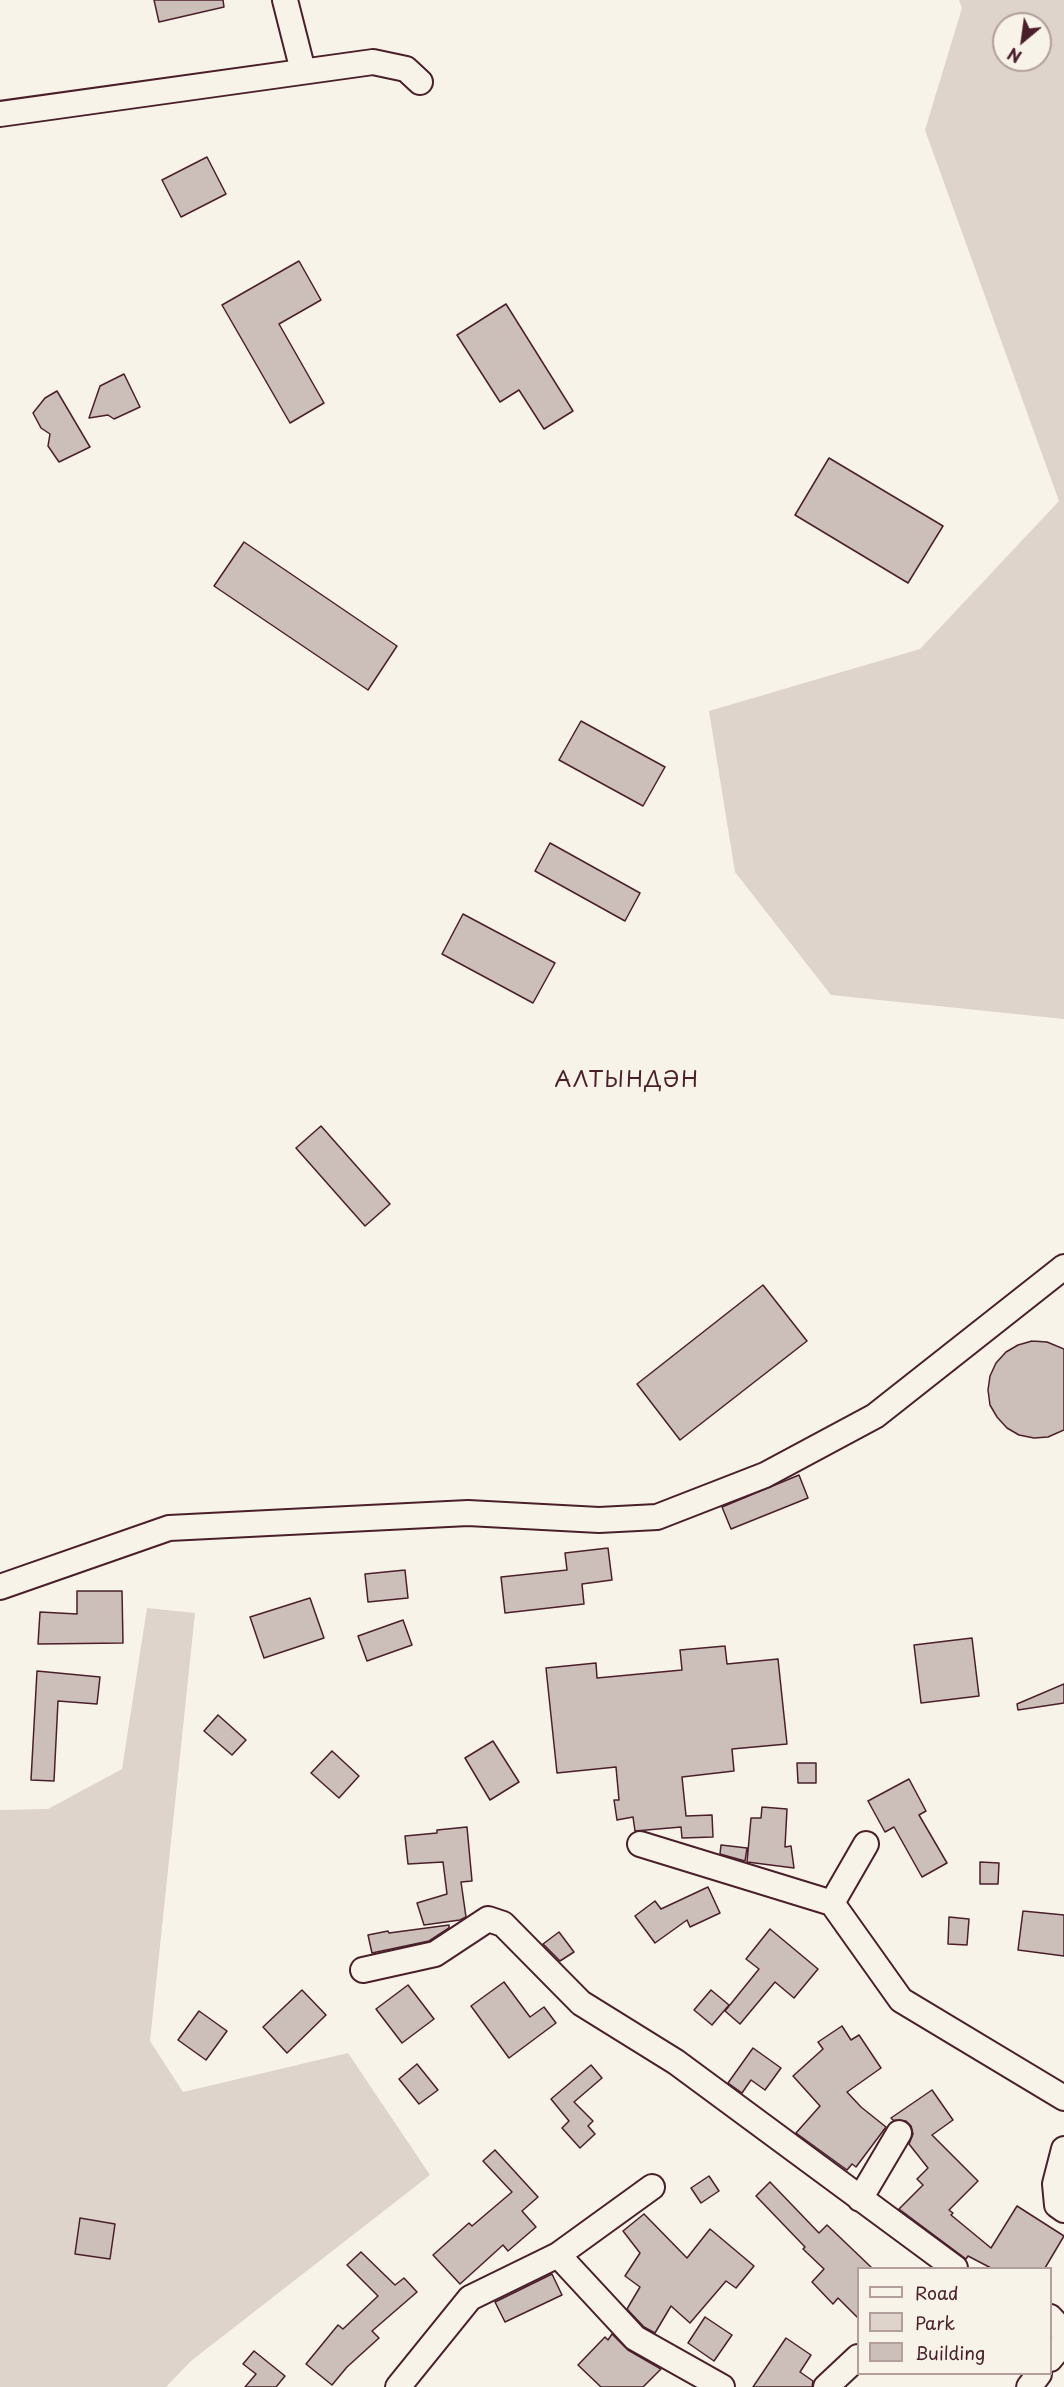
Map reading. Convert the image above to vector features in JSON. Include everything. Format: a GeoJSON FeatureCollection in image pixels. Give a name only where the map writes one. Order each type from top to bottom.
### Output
{"type":"FeatureCollection","features":[{"type":"Feature","properties":{"kind":"street"},"geometry":{"type":"LineString","coordinates":[[285,0],[303,71]]}},
{"type":"Feature","properties":{"kind":"street"},"geometry":{"type":"LineString","coordinates":[[0,114],[373,62],[406,69],[420,82]]}},
{"type":"Feature","properties":{"kind":"street"},"geometry":{"type":"LineString","coordinates":[[0,1587],[169,1528],[468,1513],[599,1520],[657,1516],[765,1475],[875,1416],[1064,1267]]}},
{"type":"Feature","properties":{"kind":"street"},"geometry":{"type":"LineString","coordinates":[[640,1844],[832,1903],[901,2000],[1063,2094]]}},
{"type":"Feature","properties":{"kind":"street"},"geometry":{"type":"LineString","coordinates":[[832,1903],[866,1845]]}},
{"type":"Feature","properties":{"kind":"street"},"geometry":{"type":"LineString","coordinates":[[363,1970],[435,1954],[488,1919],[503,1924],[582,2003],[676,2062],[952,2267]]}},
{"type":"Feature","properties":{"kind":"street"},"geometry":{"type":"LineString","coordinates":[[860,2199],[899,2133]]}},
{"type":"Feature","properties":{"kind":"street"},"geometry":{"type":"LineString","coordinates":[[1064,2149],[1055,2184],[1057,2205],[1064,2210]]}},
{"type":"Feature","properties":{"kind":"street"},"geometry":{"type":"LineString","coordinates":[[398,2387],[470,2298],[558,2255],[652,2187]]}},
{"type":"Feature","properties":{"kind":"street"},"geometry":{"type":"LineString","coordinates":[[558,2255],[635,2338],[723,2387]]}},
{"type":"Feature","properties":{"kind":"street"},"geometry":{"type":"LineString","coordinates":[[1052,2319],[1064,2332]]}},
{"type":"Feature","properties":{"kind":"street"},"geometry":{"type":"LineString","coordinates":[[1052,2357],[1064,2342]]}},
{"type":"Feature","properties":{"kind":"street"},"geometry":{"type":"LineString","coordinates":[[826,2387],[857,2357]]}},
{"type":"Feature","properties":{"kind":"green space"},"geometry":{"type":"Polygon","coordinates":[[[959,0],[1064,0],[1064,1019],[831,995],[735,872],[709,711],[920,649],[1059,501],[925,130],[962,8],[959,0]]]}},
{"type":"Feature","properties":{"kind":"green space"},"geometry":{"type":"Polygon","coordinates":[[[147,1608],[195,1613],[150,2041],[183,2092],[348,2053],[430,2175],[191,2361],[166,2387],[0,2387],[0,1810],[48,1809],[122,1769],[147,1608]]]}},
{"type":"Feature","properties":{"kind":"building"},"geometry":{"type":"Polygon","coordinates":[[[154,0],[223,0],[224,7],[159,22],[154,0]]]}},
{"type":"Feature","properties":{"kind":"building"},"geometry":{"type":"Polygon","coordinates":[[[207,157],[226,194],[181,217],[162,180],[207,157]]]}},
{"type":"Feature","properties":{"kind":"building"},"geometry":{"type":"Polygon","coordinates":[[[299,261],[321,300],[279,324],[324,403],[290,423],[222,305],[299,261]]]}},
{"type":"Feature","properties":{"kind":"building"},"geometry":{"type":"Polygon","coordinates":[[[506,304],[573,411],[544,429],[519,390],[500,402],[457,335],[506,304]]]}},
{"type":"Feature","properties":{"kind":"building"},"geometry":{"type":"Polygon","coordinates":[[[124,374],[140,407],[114,419],[108,415],[89,418],[100,386],[124,374]]]}},
{"type":"Feature","properties":{"kind":"building"},"geometry":{"type":"Polygon","coordinates":[[[57,391],[90,447],[59,462],[48,446],[50,434],[41,428],[33,413],[45,398],[57,391]]]}},
{"type":"Feature","properties":{"kind":"building"},"geometry":{"type":"Polygon","coordinates":[[[829,458],[943,526],[908,583],[795,515],[829,458]]]}},
{"type":"Feature","properties":{"kind":"building"},"geometry":{"type":"Polygon","coordinates":[[[244,542],[397,646],[368,690],[214,586],[244,542]]]}},
{"type":"Feature","properties":{"kind":"building"},"geometry":{"type":"Polygon","coordinates":[[[581,721],[665,767],[643,806],[559,760],[581,721]]]}},
{"type":"Feature","properties":{"kind":"building"},"geometry":{"type":"Polygon","coordinates":[[[550,843],[640,893],[625,921],[535,871],[550,843]]]}},
{"type":"Feature","properties":{"kind":"building"},"geometry":{"type":"Polygon","coordinates":[[[463,914],[555,963],[533,1003],[442,954],[463,914]]]}},
{"type":"Feature","properties":{"kind":"building"},"geometry":{"type":"Polygon","coordinates":[[[321,1126],[390,1204],[365,1226],[296,1148],[321,1126]]]}},
{"type":"Feature","properties":{"kind":"building"},"geometry":{"type":"Polygon","coordinates":[[[763,1285],[807,1341],[680,1440],[637,1384],[763,1285]]]}},
{"type":"Feature","properties":{"kind":"building"},"geometry":{"type":"Polygon","coordinates":[[[1032,1341],[1047,1342],[1064,1349],[1064,1430],[1048,1437],[1034,1438],[1019,1435],[1007,1428],[990,1405],[988,1390],[990,1376],[996,1363],[1006,1352],[1032,1341]]]}},
{"type":"Feature","properties":{"kind":"building"},"geometry":{"type":"Polygon","coordinates":[[[799,1475],[808,1498],[731,1529],[722,1507],[799,1475]]]}},
{"type":"Feature","properties":{"kind":"building"},"geometry":{"type":"Polygon","coordinates":[[[608,1548],[612,1580],[582,1584],[584,1604],[505,1613],[501,1577],[567,1570],[565,1553],[608,1548]]]}},
{"type":"Feature","properties":{"kind":"building"},"geometry":{"type":"Polygon","coordinates":[[[405,1570],[408,1598],[368,1602],[365,1574],[405,1570]]]}},
{"type":"Feature","properties":{"kind":"building"},"geometry":{"type":"Polygon","coordinates":[[[77,1591],[122,1591],[123,1643],[38,1644],[40,1612],[77,1614],[77,1591]]]}},
{"type":"Feature","properties":{"kind":"building"},"geometry":{"type":"Polygon","coordinates":[[[310,1598],[324,1638],[264,1658],[250,1617],[310,1598]]]}},
{"type":"Feature","properties":{"kind":"building"},"geometry":{"type":"Polygon","coordinates":[[[403,1620],[412,1645],[367,1661],[358,1636],[403,1620]]]}},
{"type":"Feature","properties":{"kind":"building"},"geometry":{"type":"Polygon","coordinates":[[[972,1638],[979,1696],[921,1703],[914,1645],[972,1638]]]}},
{"type":"Feature","properties":{"kind":"building"},"geometry":{"type":"Polygon","coordinates":[[[725,1646],[727,1664],[778,1659],[787,1744],[732,1749],[734,1771],[682,1777],[686,1816],[712,1815],[713,1837],[682,1838],[681,1827],[635,1831],[633,1817],[617,1820],[614,1800],[619,1800],[616,1767],[557,1773],[546,1668],[596,1663],[597,1678],[682,1670],[680,1650],[725,1646]]]}},
{"type":"Feature","properties":{"kind":"building"},"geometry":{"type":"Polygon","coordinates":[[[37,1671],[100,1677],[97,1704],[58,1701],[54,1781],[31,1780],[37,1671]]]}},
{"type":"Feature","properties":{"kind":"building"},"geometry":{"type":"Polygon","coordinates":[[[1064,1684],[1064,1703],[1018,1710],[1017,1704],[1064,1684]]]}},
{"type":"Feature","properties":{"kind":"building"},"geometry":{"type":"Polygon","coordinates":[[[218,1715],[246,1740],[232,1755],[204,1731],[218,1715]]]}},
{"type":"Feature","properties":{"kind":"building"},"geometry":{"type":"Polygon","coordinates":[[[493,1741],[519,1782],[490,1800],[465,1758],[493,1741]]]}},
{"type":"Feature","properties":{"kind":"building"},"geometry":{"type":"Polygon","coordinates":[[[332,1751],[359,1776],[339,1798],[311,1773],[332,1751]]]}},
{"type":"Feature","properties":{"kind":"building"},"geometry":{"type":"Polygon","coordinates":[[[797,1763],[816,1763],[816,1783],[798,1783],[797,1763]]]}},
{"type":"Feature","properties":{"kind":"building"},"geometry":{"type":"Polygon","coordinates":[[[909,1779],[926,1811],[919,1815],[947,1863],[922,1877],[894,1827],[885,1832],[868,1801],[909,1779]]]}},
{"type":"Feature","properties":{"kind":"building"},"geometry":{"type":"Polygon","coordinates":[[[762,1807],[787,1809],[785,1847],[791,1846],[794,1868],[747,1862],[751,1818],[761,1818],[762,1807]]]}},
{"type":"Feature","properties":{"kind":"building"},"geometry":{"type":"Polygon","coordinates":[[[467,1827],[472,1881],[461,1882],[466,1917],[460,1920],[424,1925],[417,1903],[447,1894],[443,1862],[408,1864],[405,1836],[467,1827]]]}},
{"type":"Feature","properties":{"kind":"building"},"geometry":{"type":"Polygon","coordinates":[[[721,1845],[747,1848],[745,1861],[720,1854],[721,1845]]]}},
{"type":"Feature","properties":{"kind":"building"},"geometry":{"type":"Polygon","coordinates":[[[980,1862],[999,1863],[998,1884],[980,1884],[980,1862]]]}},
{"type":"Feature","properties":{"kind":"building"},"geometry":{"type":"Polygon","coordinates":[[[708,1887],[720,1913],[690,1927],[687,1920],[655,1943],[635,1916],[655,1901],[661,1909],[708,1887]]]}},
{"type":"Feature","properties":{"kind":"building"},"geometry":{"type":"Polygon","coordinates":[[[1023,1911],[1064,1915],[1064,1956],[1018,1950],[1023,1911]]]}},
{"type":"Feature","properties":{"kind":"building"},"geometry":{"type":"Polygon","coordinates":[[[949,1917],[969,1919],[967,1945],[948,1944],[949,1917]]]}},
{"type":"Feature","properties":{"kind":"building"},"geometry":{"type":"Polygon","coordinates":[[[449,1925],[449,1928],[429,1941],[372,1953],[368,1935],[449,1925]]]}},
{"type":"Feature","properties":{"kind":"building"},"geometry":{"type":"Polygon","coordinates":[[[770,1929],[818,1969],[794,1998],[775,1982],[740,2024],[725,2011],[759,1969],[746,1959],[770,1929]]]}},
{"type":"Feature","properties":{"kind":"building"},"geometry":{"type":"Polygon","coordinates":[[[559,1932],[574,1952],[560,1961],[543,1944],[559,1932]]]}},
{"type":"Feature","properties":{"kind":"building"},"geometry":{"type":"Polygon","coordinates":[[[504,1982],[530,2017],[544,2007],[556,2023],[509,2058],[471,2006],[504,1982]]]}},
{"type":"Feature","properties":{"kind":"building"},"geometry":{"type":"Polygon","coordinates":[[[408,1985],[434,2019],[402,2043],[376,2009],[408,1985]]]}},
{"type":"Feature","properties":{"kind":"building"},"geometry":{"type":"Polygon","coordinates":[[[302,1990],[326,2015],[287,2053],[263,2027],[302,1990]]]}},
{"type":"Feature","properties":{"kind":"building"},"geometry":{"type":"Polygon","coordinates":[[[711,1990],[729,2005],[712,2025],[694,2010],[711,1990]]]}},
{"type":"Feature","properties":{"kind":"building"},"geometry":{"type":"Polygon","coordinates":[[[199,2011],[227,2031],[206,2060],[178,2040],[199,2011]]]}},
{"type":"Feature","properties":{"kind":"building"},"geometry":{"type":"Polygon","coordinates":[[[842,2026],[851,2040],[859,2035],[881,2068],[847,2092],[861,2107],[886,2127],[856,2167],[852,2164],[847,2170],[796,2133],[820,2106],[793,2076],[823,2049],[818,2042],[842,2026]]]}},
{"type":"Feature","properties":{"kind":"building"},"geometry":{"type":"Polygon","coordinates":[[[753,2048],[781,2068],[765,2090],[751,2080],[742,2093],[728,2083],[753,2048]]]}},
{"type":"Feature","properties":{"kind":"building"},"geometry":{"type":"Polygon","coordinates":[[[417,2064],[438,2090],[419,2104],[399,2079],[417,2064]]]}},
{"type":"Feature","properties":{"kind":"building"},"geometry":{"type":"Polygon","coordinates":[[[591,2065],[602,2078],[574,2102],[593,2121],[588,2126],[595,2134],[580,2148],[562,2128],[569,2121],[551,2099],[591,2065]]]}},
{"type":"Feature","properties":{"kind":"building"},"geometry":{"type":"Polygon","coordinates":[[[932,2090],[953,2120],[932,2135],[978,2181],[949,2210],[953,2213],[951,2215],[991,2248],[1017,2206],[1064,2236],[1046,2267],[989,2267],[968,2256],[966,2259],[899,2209],[923,2185],[917,2179],[928,2168],[909,2144],[913,2134],[911,2126],[906,2121],[891,2118],[932,2090]]]}},
{"type":"Feature","properties":{"kind":"building"},"geometry":{"type":"Polygon","coordinates":[[[495,2150],[538,2197],[522,2211],[536,2227],[508,2251],[503,2245],[460,2284],[433,2255],[469,2223],[472,2226],[512,2192],[483,2161],[495,2150]]]}},
{"type":"Feature","properties":{"kind":"building"},"geometry":{"type":"Polygon","coordinates":[[[709,2176],[719,2191],[701,2203],[691,2188],[709,2176]]]}},
{"type":"Feature","properties":{"kind":"building"},"geometry":{"type":"Polygon","coordinates":[[[770,2182],[819,2233],[827,2225],[871,2267],[857,2267],[857,2317],[838,2298],[833,2304],[812,2282],[824,2269],[756,2196],[770,2182]]]}},
{"type":"Feature","properties":{"kind":"building"},"geometry":{"type":"Polygon","coordinates":[[[644,2214],[687,2258],[710,2229],[754,2266],[736,2288],[726,2281],[690,2323],[671,2306],[655,2333],[644,2327],[627,2309],[640,2287],[625,2276],[640,2253],[623,2231],[644,2214]]]}},
{"type":"Feature","properties":{"kind":"building"},"geometry":{"type":"Polygon","coordinates":[[[80,2218],[115,2224],[110,2259],[75,2254],[80,2218]]]}},
{"type":"Feature","properties":{"kind":"building"},"geometry":{"type":"Polygon","coordinates":[[[361,2252],[395,2285],[404,2278],[417,2292],[372,2331],[379,2338],[347,2367],[332,2385],[306,2364],[338,2325],[343,2329],[378,2296],[347,2265],[361,2252]]]}},
{"type":"Feature","properties":{"kind":"building"},"geometry":{"type":"Polygon","coordinates":[[[552,2274],[562,2295],[505,2322],[495,2302],[552,2274]]]}},
{"type":"Feature","properties":{"kind":"building"},"geometry":{"type":"Polygon","coordinates":[[[705,2317],[732,2335],[714,2361],[688,2343],[705,2317]]]}},
{"type":"Feature","properties":{"kind":"building"},"geometry":{"type":"Polygon","coordinates":[[[612,2334],[628,2350],[661,2369],[643,2387],[601,2387],[578,2365],[605,2337],[608,2340],[612,2334]]]}},
{"type":"Feature","properties":{"kind":"building"},"geometry":{"type":"Polygon","coordinates":[[[786,2338],[811,2355],[800,2372],[813,2381],[812,2387],[753,2387],[786,2338]]]}},
{"type":"Feature","properties":{"kind":"building"},"geometry":{"type":"Polygon","coordinates":[[[254,2351],[285,2376],[276,2387],[245,2387],[256,2374],[243,2364],[254,2351]]]}},
{"type":"Feature","properties":{"kind":"district","name":"АЛТЫНДӘН"},"geometry":{"type":"Point","coordinates":[627,1081]}}]}
